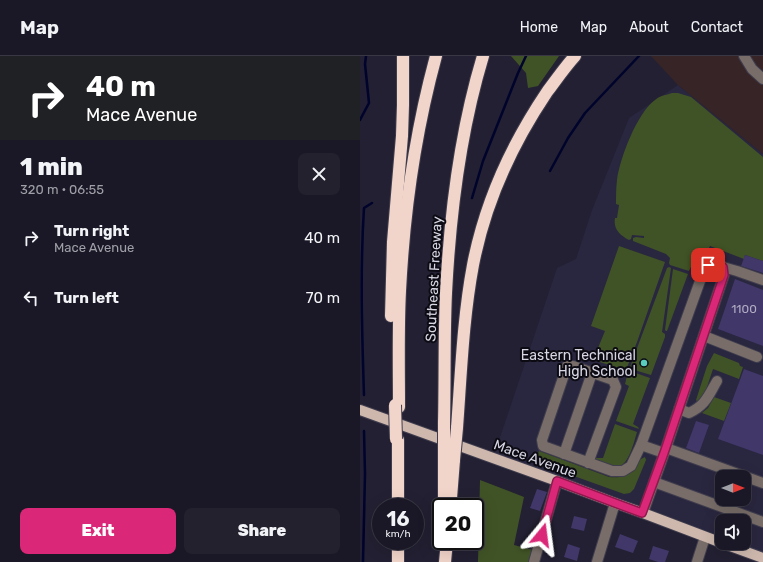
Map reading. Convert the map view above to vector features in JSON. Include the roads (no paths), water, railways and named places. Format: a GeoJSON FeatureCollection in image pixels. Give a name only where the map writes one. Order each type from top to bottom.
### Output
{"type":"FeatureCollection","features":[{"type":"Feature","properties":{"kind":"highway"},"geometry":{"type":"LineString","coordinates":[[397,406],[391,334],[391,290],[402,136],[403,56]]}},
{"type":"Feature","properties":{"kind":"highway"},"geometry":{"type":"LineString","coordinates":[[398,498],[397,406],[399,312],[404,242],[415,149],[436,56]]}},
{"type":"Feature","properties":{"kind":"highway","name":"Southeast Freeway"},"geometry":{"type":"LineString","coordinates":[[445,498],[449,458],[444,423],[449,245],[461,154],[469,111],[483,56]]}},
{"type":"Feature","properties":{"kind":"highway"},"geometry":{"type":"LineString","coordinates":[[450,498],[449,458],[457,428],[470,288],[474,263],[488,210],[507,162],[523,130],[575,56]]}},
{"type":"Feature","properties":{"kind":"highway"},"geometry":{"type":"LineString","coordinates":[[398,550],[398,562]]}},
{"type":"Feature","properties":{"kind":"highway"},"geometry":{"type":"LineString","coordinates":[[444,550],[444,562]]}},
{"type":"Feature","properties":{"kind":"highway"},"geometry":{"type":"LineString","coordinates":[[444,562],[446,550]]}},
{"type":"Feature","properties":{"kind":"main road","name":"Mace Avenue"},"geometry":{"type":"LineString","coordinates":[[360,410],[557,481],[715,540]]}},
{"type":"Feature","properties":{"kind":"main road","name":"Mace Avenue"},"geometry":{"type":"LineString","coordinates":[[741,550],[763,558]]}},
{"type":"Feature","properties":{"kind":"street"},"geometry":{"type":"LineString","coordinates":[[744,56],[752,69],[763,79]]}},
{"type":"Feature","properties":{"kind":"street"},"geometry":{"type":"LineString","coordinates":[[588,462],[616,387],[613,380],[573,366],[567,366],[542,440],[543,446],[612,471],[624,471],[631,466],[641,445],[704,270],[708,265],[718,263],[723,267],[763,280]]}},
{"type":"Feature","properties":{"kind":"street"},"geometry":{"type":"LineString","coordinates":[[642,513],[665,451],[704,336],[724,275],[723,267]]}},
{"type":"Feature","properties":{"kind":"street"},"geometry":{"type":"LineString","coordinates":[[704,336],[757,357]]}},
{"type":"Feature","properties":{"kind":"street"},"geometry":{"type":"LineString","coordinates":[[564,454],[592,373]]}},
{"type":"Feature","properties":{"kind":"street"},"geometry":{"type":"LineString","coordinates":[[679,409],[689,413],[701,407],[717,381]]}},
{"type":"Feature","properties":{"kind":"street"},"geometry":{"type":"LineString","coordinates":[[641,445],[665,451],[763,483]]}},
{"type":"Feature","properties":{"kind":"street"},"geometry":{"type":"LineString","coordinates":[[534,562],[557,481]]}},
{"type":"Feature","properties":{"kind":"street"},"geometry":{"type":"LineString","coordinates":[[654,482],[763,522]]}},
{"type":"Feature","properties":{"kind":"street"},"geometry":{"type":"LineString","coordinates":[[597,562],[615,503]]}},
{"type":"Feature","properties":{"kind":"street"},"geometry":{"type":"LineString","coordinates":[[697,562],[706,537]]}},
{"type":"Feature","properties":{"kind":"waterway"},"geometry":{"type":"LineString","coordinates":[[360,120],[369,103],[365,64],[366,56]]}},
{"type":"Feature","properties":{"kind":"waterway"},"geometry":{"type":"LineString","coordinates":[[472,198],[483,161],[526,56]]}},
{"type":"Feature","properties":{"kind":"waterway"},"geometry":{"type":"LineString","coordinates":[[550,171],[568,138],[585,113],[639,56]]}},
{"type":"Feature","properties":{"kind":"waterway"},"geometry":{"type":"LineString","coordinates":[[364,395],[362,255],[364,208],[372,203]]}},
{"type":"Feature","properties":{"kind":"waterway"},"geometry":{"type":"LineString","coordinates":[[363,562],[365,474],[364,431]]}},
{"type":"Feature","properties":{"kind":"place","name":"Eastern Technical High School"},"geometry":{"type":"Point","coordinates":[644,363]}}]}
